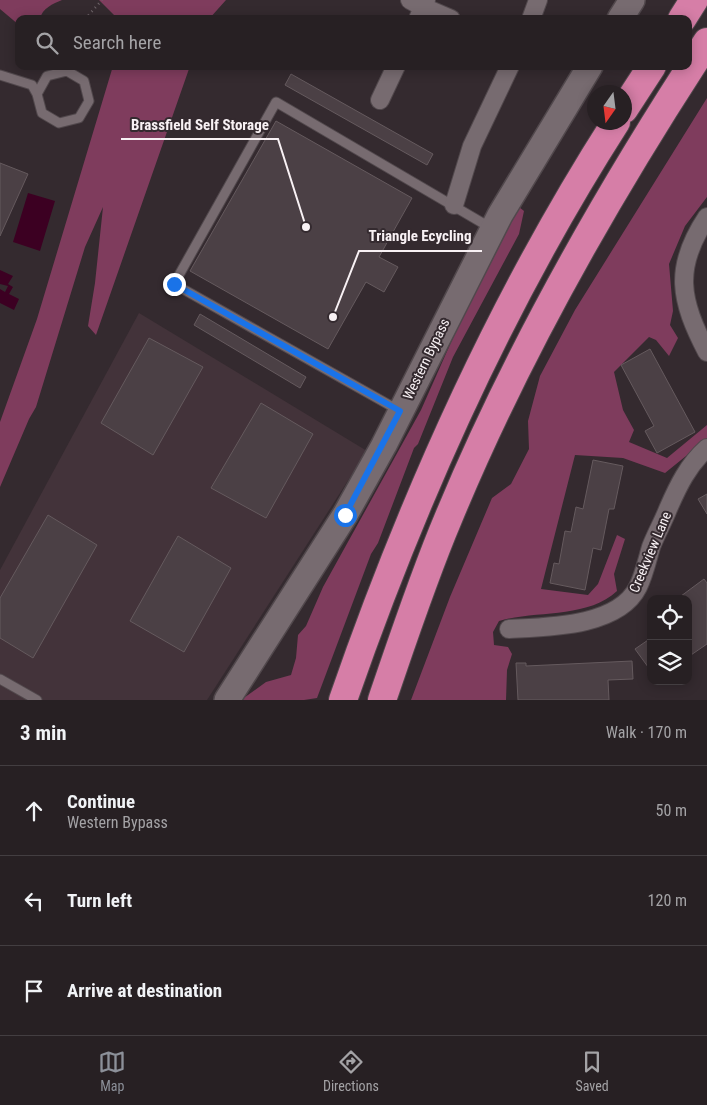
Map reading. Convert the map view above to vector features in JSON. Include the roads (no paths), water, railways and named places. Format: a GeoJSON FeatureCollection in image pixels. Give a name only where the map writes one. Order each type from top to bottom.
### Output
{"type":"FeatureCollection","features":[{"type":"Feature","properties":{"kind":"highway"},"geometry":{"type":"LineString","coordinates":[[685,15],[694,0]]}},
{"type":"Feature","properties":{"kind":"highway"},"geometry":{"type":"LineString","coordinates":[[692,67],[707,42]]}},
{"type":"Feature","properties":{"kind":"highway"},"geometry":{"type":"LineString","coordinates":[[632,97],[649,70]]}},
{"type":"Feature","properties":{"kind":"highway"},"geometry":{"type":"LineString","coordinates":[[382,700],[444,528],[513,378],[592,230],[690,70]]}},
{"type":"Feature","properties":{"kind":"highway"},"geometry":{"type":"LineString","coordinates":[[343,700],[397,551],[460,405],[555,222],[611,130]]}},
{"type":"Feature","properties":{"kind":"street"},"geometry":{"type":"LineString","coordinates":[[532,15],[538,0]]}},
{"type":"Feature","properties":{"kind":"street"},"geometry":{"type":"LineString","coordinates":[[623,15],[632,0]]}},
{"type":"Feature","properties":{"kind":"street"},"geometry":{"type":"LineString","coordinates":[[419,6],[441,15]]}},
{"type":"Feature","properties":{"kind":"street"},"geometry":{"type":"LineString","coordinates":[[380,100],[394,70]]}},
{"type":"Feature","properties":{"kind":"street"},"geometry":{"type":"LineString","coordinates":[[454,206],[472,146],[508,70]]}},
{"type":"Feature","properties":{"kind":"street","name":"Western Bypass"},"geometry":{"type":"LineString","coordinates":[[227,700],[345,515],[493,228],[588,70]]}},
{"type":"Feature","properties":{"kind":"street"},"geometry":{"type":"LineString","coordinates":[[707,216],[694,237],[685,265],[684,276],[690,320],[707,352]]}},
{"type":"Feature","properties":{"kind":"street","name":"Creekview Lane"},"geometry":{"type":"LineString","coordinates":[[508,629],[548,627],[585,621],[613,611],[629,600],[637,589],[652,547],[677,488],[689,468],[707,448]]}},
{"type":"Feature","properties":{"kind":"lane"},"geometry":{"type":"LineString","coordinates":[[37,94],[47,76],[64,70]]}},
{"type":"Feature","properties":{"kind":"lane"},"geometry":{"type":"LineString","coordinates":[[0,75],[32,85],[37,94],[42,113],[59,123],[79,118],[89,101],[84,82],[68,70]]}},
{"type":"Feature","properties":{"kind":"lane"},"geometry":{"type":"LineString","coordinates":[[400,411],[174,284],[276,102],[493,228]]}},
{"type":"Feature","properties":{"kind":"lane"},"geometry":{"type":"LineString","coordinates":[[0,679],[37,700]]}},
{"type":"Feature","properties":{"kind":"place","name":"Brassfield Self Storage"},"geometry":{"type":"Point","coordinates":[306,227]}},
{"type":"Feature","properties":{"kind":"place","name":"Triangle Ecycling"},"geometry":{"type":"Point","coordinates":[333,317]}}]}
